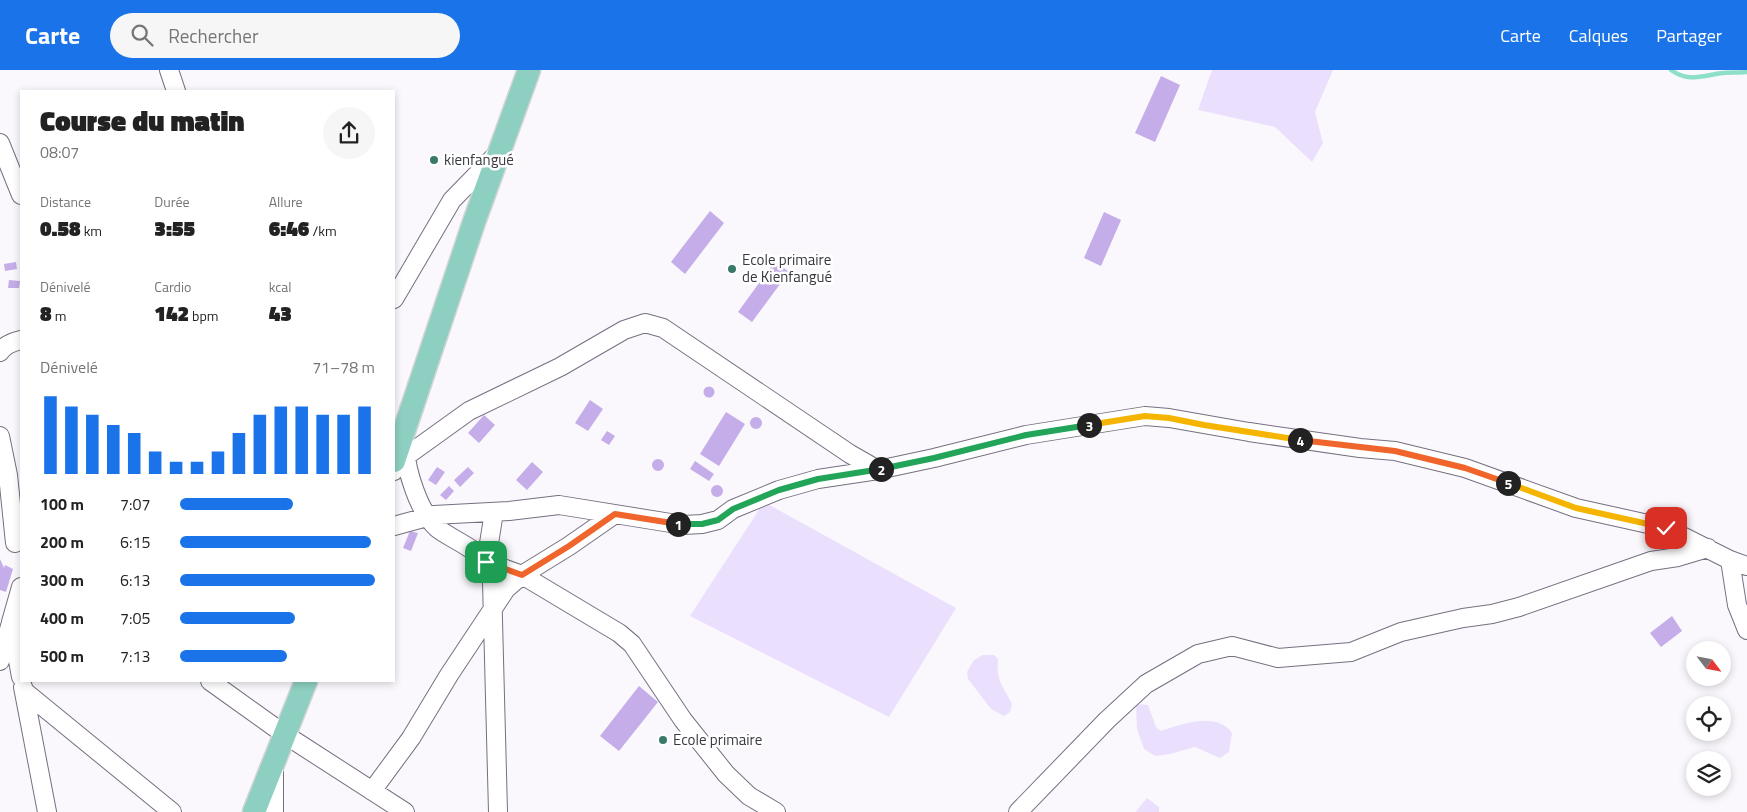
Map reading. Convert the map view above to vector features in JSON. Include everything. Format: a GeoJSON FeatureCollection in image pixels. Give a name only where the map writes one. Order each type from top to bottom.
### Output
{"type":"FeatureCollection","features":[{"type":"Feature","properties":{"kind":"main road"},"geometry":{"type":"LineString","coordinates":[[399,459],[404,434],[471,231],[529,70]]}},
{"type":"Feature","properties":{"kind":"main road"},"geometry":{"type":"LineString","coordinates":[[254,812],[306,682]]}},
{"type":"Feature","properties":{"kind":"street"},"geometry":{"type":"LineString","coordinates":[[169,70],[176,90]]}},
{"type":"Feature","properties":{"kind":"street"},"geometry":{"type":"LineString","coordinates":[[0,143],[20,192]]}},
{"type":"Feature","properties":{"kind":"street"},"geometry":{"type":"LineString","coordinates":[[395,297],[452,200],[499,152]]}},
{"type":"Feature","properties":{"kind":"street"},"geometry":{"type":"LineString","coordinates":[[776,812],[750,796],[726,774],[683,720],[632,644],[619,633],[522,575],[486,562],[471,549],[437,528],[427,517],[399,459],[469,411],[560,366],[624,330],[645,323],[663,328],[835,445],[878,470]]}},
{"type":"Feature","properties":{"kind":"street"},"geometry":{"type":"LineString","coordinates":[[0,352],[2,348],[20,340]]}},
{"type":"Feature","properties":{"kind":"street"},"geometry":{"type":"LineString","coordinates":[[395,526],[434,515],[494,512],[559,505],[683,525],[702,524],[718,520],[733,509],[779,490],[818,479],[878,470],[1026,435],[1145,416],[1169,418],[1360,448],[1395,451],[1465,468],[1576,508],[1666,528],[1730,560],[1747,566]]}},
{"type":"Feature","properties":{"kind":"street"},"geometry":{"type":"LineString","coordinates":[[0,439],[8,476],[18,545]]}},
{"type":"Feature","properties":{"kind":"street"},"geometry":{"type":"LineString","coordinates":[[494,512],[486,562],[492,582],[494,608],[498,812]]}},
{"type":"Feature","properties":{"kind":"street"},"geometry":{"type":"LineString","coordinates":[[372,791],[411,738],[449,675],[506,589],[522,575],[569,546],[615,514]]}},
{"type":"Feature","properties":{"kind":"street"},"geometry":{"type":"LineString","coordinates":[[0,532],[18,545]]}},
{"type":"Feature","properties":{"kind":"street"},"geometry":{"type":"LineString","coordinates":[[1018,812],[1146,684],[1198,654],[1232,646],[1278,658],[1352,652],[1401,632],[1510,610],[1643,563],[1678,557],[1708,548]]}},
{"type":"Feature","properties":{"kind":"street"},"geometry":{"type":"LineString","coordinates":[[1730,560],[1737,605],[1747,630]]}},
{"type":"Feature","properties":{"kind":"street"},"geometry":{"type":"LineString","coordinates":[[0,661],[20,589]]}},
{"type":"Feature","properties":{"kind":"street"},"geometry":{"type":"LineString","coordinates":[[10,622],[20,673]]}},
{"type":"Feature","properties":{"kind":"street"},"geometry":{"type":"LineString","coordinates":[[211,682],[284,734],[405,812]]}},
{"type":"Feature","properties":{"kind":"street"},"geometry":{"type":"LineString","coordinates":[[22,683],[47,812]]}},
{"type":"Feature","properties":{"kind":"street"},"geometry":{"type":"LineString","coordinates":[[22,683],[172,812]]}},
{"type":"Feature","properties":{"kind":"street"},"geometry":{"type":"LineString","coordinates":[[274,760],[274,812]]}},
{"type":"Feature","properties":{"kind":"shaded area"},"geometry":{"type":"Polygon","coordinates":[[[1212,70],[1333,70],[1315,112],[1323,143],[1312,162],[1275,127],[1198,110],[1212,70]]]}},
{"type":"Feature","properties":{"kind":"shaded area"},"geometry":{"type":"Polygon","coordinates":[[[764,502],[956,608],[889,717],[690,616],[764,502]]]}},
{"type":"Feature","properties":{"kind":"shaded area"},"geometry":{"type":"Polygon","coordinates":[[[983,655],[994,655],[998,659],[999,678],[1012,704],[1010,712],[1004,716],[991,709],[968,679],[967,672],[974,660],[983,655]]]}},
{"type":"Feature","properties":{"kind":"shaded area"},"geometry":{"type":"Polygon","coordinates":[[[1136,704],[1148,705],[1156,727],[1161,731],[1199,721],[1218,722],[1226,726],[1232,733],[1229,752],[1220,758],[1195,747],[1155,756],[1144,749],[1137,729],[1136,704]]]}},
{"type":"Feature","properties":{"kind":"shaded area"},"geometry":{"type":"Polygon","coordinates":[[[1147,798],[1159,807],[1159,812],[1136,812],[1147,798]]]}},
{"type":"Feature","properties":{"kind":"building"},"geometry":{"type":"Polygon","coordinates":[[[1161,76],[1180,85],[1155,142],[1135,133],[1161,76]]]}},
{"type":"Feature","properties":{"kind":"building"},"geometry":{"type":"Polygon","coordinates":[[[710,211],[724,223],[685,274],[671,262],[710,211]]]}},
{"type":"Feature","properties":{"kind":"building"},"geometry":{"type":"Polygon","coordinates":[[[1104,212],[1121,220],[1101,266],[1084,258],[1104,212]]]}},
{"type":"Feature","properties":{"kind":"building"},"geometry":{"type":"Polygon","coordinates":[[[775,261],[789,272],[752,322],[738,312],[775,261]]]}},
{"type":"Feature","properties":{"kind":"building"},"geometry":{"type":"Polygon","coordinates":[[[16,262],[17,269],[5,271],[4,264],[16,262]]]}},
{"type":"Feature","properties":{"kind":"building"},"geometry":{"type":"Polygon","coordinates":[[[9,280],[20,281],[19,288],[8,288],[9,280]]]}},
{"type":"Feature","properties":{"kind":"building"},"geometry":{"type":"Polygon","coordinates":[[[709,386],[715,392],[709,398],[703,392],[709,386]]]}},
{"type":"Feature","properties":{"kind":"building"},"geometry":{"type":"Polygon","coordinates":[[[590,400],[603,409],[588,431],[575,423],[590,400]]]}},
{"type":"Feature","properties":{"kind":"building"},"geometry":{"type":"Polygon","coordinates":[[[726,412],[745,424],[719,466],[700,454],[726,412]]]}},
{"type":"Feature","properties":{"kind":"building"},"geometry":{"type":"Polygon","coordinates":[[[484,415],[495,425],[479,443],[468,433],[484,415]]]}},
{"type":"Feature","properties":{"kind":"building"},"geometry":{"type":"Polygon","coordinates":[[[756,417],[762,423],[756,429],[750,423],[756,417]]]}},
{"type":"Feature","properties":{"kind":"building"},"geometry":{"type":"Polygon","coordinates":[[[607,431],[615,436],[609,445],[601,440],[607,431]]]}},
{"type":"Feature","properties":{"kind":"building"},"geometry":{"type":"Polygon","coordinates":[[[656,459],[660,459],[664,465],[660,471],[656,471],[652,467],[652,463],[656,459]]]}},
{"type":"Feature","properties":{"kind":"building"},"geometry":{"type":"Polygon","coordinates":[[[695,461],[714,474],[709,481],[690,469],[695,461]]]}},
{"type":"Feature","properties":{"kind":"building"},"geometry":{"type":"Polygon","coordinates":[[[532,462],[543,472],[527,490],[516,480],[532,462]]]}},
{"type":"Feature","properties":{"kind":"building"},"geometry":{"type":"Polygon","coordinates":[[[437,467],[445,472],[436,485],[428,480],[437,467]]]}},
{"type":"Feature","properties":{"kind":"building"},"geometry":{"type":"Polygon","coordinates":[[[468,467],[474,473],[460,487],[454,480],[468,467]]]}},
{"type":"Feature","properties":{"kind":"building"},"geometry":{"type":"Polygon","coordinates":[[[715,485],[719,485],[723,491],[719,497],[715,497],[711,493],[711,489],[715,485]]]}},
{"type":"Feature","properties":{"kind":"building"},"geometry":{"type":"Polygon","coordinates":[[[449,486],[454,491],[446,500],[440,495],[449,486]]]}},
{"type":"Feature","properties":{"kind":"building"},"geometry":{"type":"Polygon","coordinates":[[[410,531],[418,533],[411,551],[403,548],[410,531]]]}},
{"type":"Feature","properties":{"kind":"building"},"geometry":{"type":"Polygon","coordinates":[[[0,559],[4,568],[5,565],[13,569],[6,592],[0,590],[0,559]]]}},
{"type":"Feature","properties":{"kind":"building"},"geometry":{"type":"Polygon","coordinates":[[[1672,616],[1682,631],[1661,647],[1650,633],[1672,616]]]}},
{"type":"Feature","properties":{"kind":"building"},"geometry":{"type":"Polygon","coordinates":[[[639,686],[658,702],[619,751],[600,736],[639,686]]]}},
{"type":"Feature","properties":{"kind":"waterway"},"geometry":{"type":"LineString","coordinates":[[1671,70],[1690,77],[1747,72]]}},
{"type":"Feature","properties":{"kind":"place","name":"kienfangué"},"geometry":{"type":"Point","coordinates":[434,160]}},
{"type":"Feature","properties":{"kind":"place","name":"Ecole primaire de Kienfangué"},"geometry":{"type":"Point","coordinates":[732,269]}},
{"type":"Feature","properties":{"kind":"place","name":"Ecole primaire"},"geometry":{"type":"Point","coordinates":[663,740]}},
{"type":"Feature","properties":{"kind":"route"},"geometry":{"type":"LineString","coordinates":[[486,562],[522,575],[569,546],[615,514],[683,525],[702,524],[718,520],[733,509],[779,490],[818,479],[878,470],[1026,435],[1145,416],[1169,418],[1360,448],[1395,451],[1465,468],[1576,508],[1666,528]]}}]}
